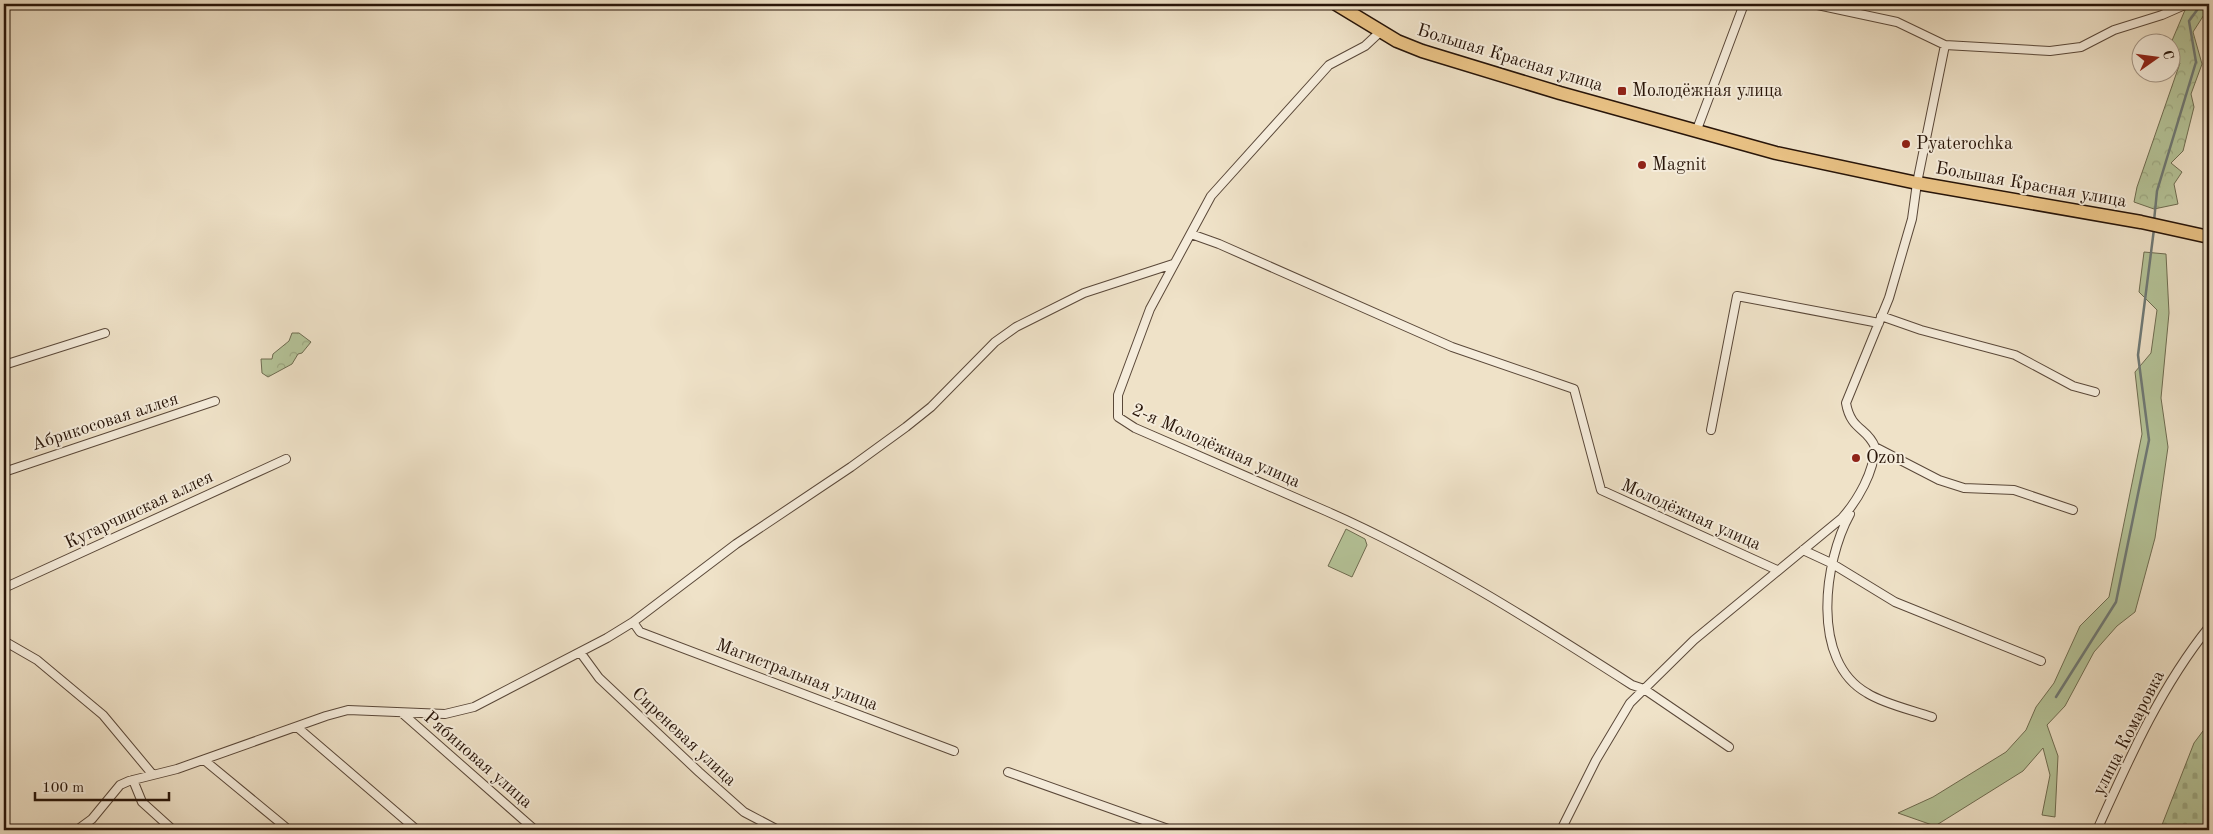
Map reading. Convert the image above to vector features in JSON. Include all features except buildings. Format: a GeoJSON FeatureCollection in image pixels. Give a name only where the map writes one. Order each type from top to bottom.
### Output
{"type":"FeatureCollection","features":[{"type":"Feature","properties":{"kind":"main road","name":"Большая Красная улица"},"geometry":{"type":"LineString","coordinates":[[1336,4],[1380,32],[1405,44],[1458,63],[1776,154],[1917,183],[2141,222],[2209,237]]}},
{"type":"Feature","properties":{"kind":"street"},"geometry":{"type":"LineString","coordinates":[[1696,132],[1744,4]]}},
{"type":"Feature","properties":{"kind":"street"},"geometry":{"type":"LineString","coordinates":[[1813,4],[1897,22],[1945,44],[2050,51],[2082,47],[2114,30],[2162,15],[2187,4]]}},
{"type":"Feature","properties":{"kind":"street","name":"2-я Молодёжная улица"},"geometry":{"type":"LineString","coordinates":[[1380,32],[1365,46],[1329,65],[1211,196],[1173,264],[1133,351],[1118,396],[1118,417],[1135,428],[1326,511],[1437,567],[1545,629],[1632,685],[1644,689],[1729,746]]}},
{"type":"Feature","properties":{"kind":"street"},"geometry":{"type":"LineString","coordinates":[[1932,717],[1867,694],[1845,672],[1834,650],[1829,629],[1827,602],[1831,563],[1842,529],[1875,457],[1875,447],[1872,440],[1849,418],[1846,403],[1889,298],[1912,219],[1917,183],[1945,44]]}},
{"type":"Feature","properties":{"kind":"street","name":"Молодёжная улица"},"geometry":{"type":"LineString","coordinates":[[1191,234],[1219,244],[1452,347],[1574,388],[1601,490],[1777,570]]}},
{"type":"Feature","properties":{"kind":"street"},"geometry":{"type":"LineString","coordinates":[[78,830],[92,819],[120,785],[133,780],[204,760],[297,726],[348,710],[445,714],[474,706],[580,652],[633,622],[736,544],[851,467],[906,427],[931,407],[995,342],[1016,327],[1084,293],[1173,264]]}},
{"type":"Feature","properties":{"kind":"street"},"geometry":{"type":"LineString","coordinates":[[1711,430],[1737,296],[1880,320],[2015,355],[2073,386],[2096,392]]}},
{"type":"Feature","properties":{"kind":"street"},"geometry":{"type":"LineString","coordinates":[[4,365],[106,333]]}},
{"type":"Feature","properties":{"kind":"street","name":"Абрикосовая аллея"},"geometry":{"type":"LineString","coordinates":[[4,472],[215,401]]}},
{"type":"Feature","properties":{"kind":"street"},"geometry":{"type":"LineString","coordinates":[[1875,447],[1940,480],[1964,488],[2014,490],[2073,510]]}},
{"type":"Feature","properties":{"kind":"street","name":"Кугарчинская аллея"},"geometry":{"type":"LineString","coordinates":[[4,588],[286,459]]}},
{"type":"Feature","properties":{"kind":"street"},"geometry":{"type":"LineString","coordinates":[[1561,830],[1618,720],[1630,703],[1694,640],[1842,518],[1856,502]]}},
{"type":"Feature","properties":{"kind":"street"},"geometry":{"type":"LineString","coordinates":[[1803,550],[1831,563],[1895,602],[2041,661]]}},
{"type":"Feature","properties":{"kind":"street","name":"Магистральная улица"},"geometry":{"type":"LineString","coordinates":[[633,622],[640,632],[954,751]]}},
{"type":"Feature","properties":{"kind":"street","name":"улица Комаровка"},"geometry":{"type":"LineString","coordinates":[[2097,830],[2137,742],[2174,675],[2209,627]]}},
{"type":"Feature","properties":{"kind":"street"},"geometry":{"type":"LineString","coordinates":[[4,641],[37,660],[103,715],[153,775]]}},
{"type":"Feature","properties":{"kind":"street","name":"Сиреневая улица"},"geometry":{"type":"LineString","coordinates":[[580,652],[599,678],[698,772],[744,812],[778,830]]}},
{"type":"Feature","properties":{"kind":"street","name":"Рябиновая улица"},"geometry":{"type":"LineString","coordinates":[[402,713],[535,830]]}},
{"type":"Feature","properties":{"kind":"street"},"geometry":{"type":"LineString","coordinates":[[297,726],[417,830]]}},
{"type":"Feature","properties":{"kind":"street"},"geometry":{"type":"LineString","coordinates":[[204,760],[289,830]]}},
{"type":"Feature","properties":{"kind":"street"},"geometry":{"type":"LineString","coordinates":[[1008,772],[1170,830]]}},
{"type":"Feature","properties":{"kind":"street"},"geometry":{"type":"LineString","coordinates":[[133,780],[142,802],[173,830]]}},
{"type":"Feature","properties":{"kind":"green space"},"geometry":{"type":"Polygon","coordinates":[[[2196,4],[2209,4],[2193,32],[2202,64],[2191,94],[2194,107],[2183,151],[2171,163],[2182,172],[2174,184],[2178,204],[2154,209],[2134,202],[2137,187],[2173,82],[2180,82],[2180,32],[2176,32],[2185,10],[2196,4]]]}},
{"type":"Feature","properties":{"kind":"green space"},"geometry":{"type":"Polygon","coordinates":[[[2144,252],[2166,254],[2169,313],[2161,398],[2168,447],[2155,538],[2135,612],[2117,626],[2094,652],[2065,706],[2047,725],[2058,756],[2055,817],[2042,815],[2050,775],[2043,748],[2023,771],[1935,826],[1898,813],[1933,797],[2006,752],[2026,730],[2036,707],[2054,683],[2080,626],[2109,597],[2142,434],[2135,372],[2151,353],[2157,310],[2139,292],[2144,252]]]}},
{"type":"Feature","properties":{"kind":"green space"},"geometry":{"type":"Polygon","coordinates":[[[292,333],[299,333],[311,342],[302,353],[298,354],[292,364],[268,377],[262,373],[261,359],[272,359],[273,354],[289,341],[292,333]]]}},
{"type":"Feature","properties":{"kind":"green space"},"geometry":{"type":"Polygon","coordinates":[[[1346,529],[1365,539],[1367,545],[1352,577],[1328,566],[1346,529]]]}},
{"type":"Feature","properties":{"kind":"green space"},"geometry":{"type":"Polygon","coordinates":[[[2209,723],[2209,830],[2160,830],[2194,743],[2209,723]]]}},
{"type":"Feature","properties":{"kind":"waterway"},"geometry":{"type":"LineString","coordinates":[[2154,221],[2157,191],[2196,62],[2189,21],[2200,6]]}},
{"type":"Feature","properties":{"kind":"waterway"},"geometry":{"type":"LineString","coordinates":[[2056,697],[2116,602],[2149,440],[2138,355],[2154,229]]}},
{"type":"Feature","properties":{"kind":"place","name":"Молодёжная улица"},"geometry":{"type":"Point","coordinates":[1622,91]}},
{"type":"Feature","properties":{"kind":"place","name":"Pyaterochka"},"geometry":{"type":"Point","coordinates":[1906,144]}},
{"type":"Feature","properties":{"kind":"place","name":"Magnit"},"geometry":{"type":"Point","coordinates":[1642,165]}},
{"type":"Feature","properties":{"kind":"place","name":"Ozon"},"geometry":{"type":"Point","coordinates":[1856,458]}}]}
